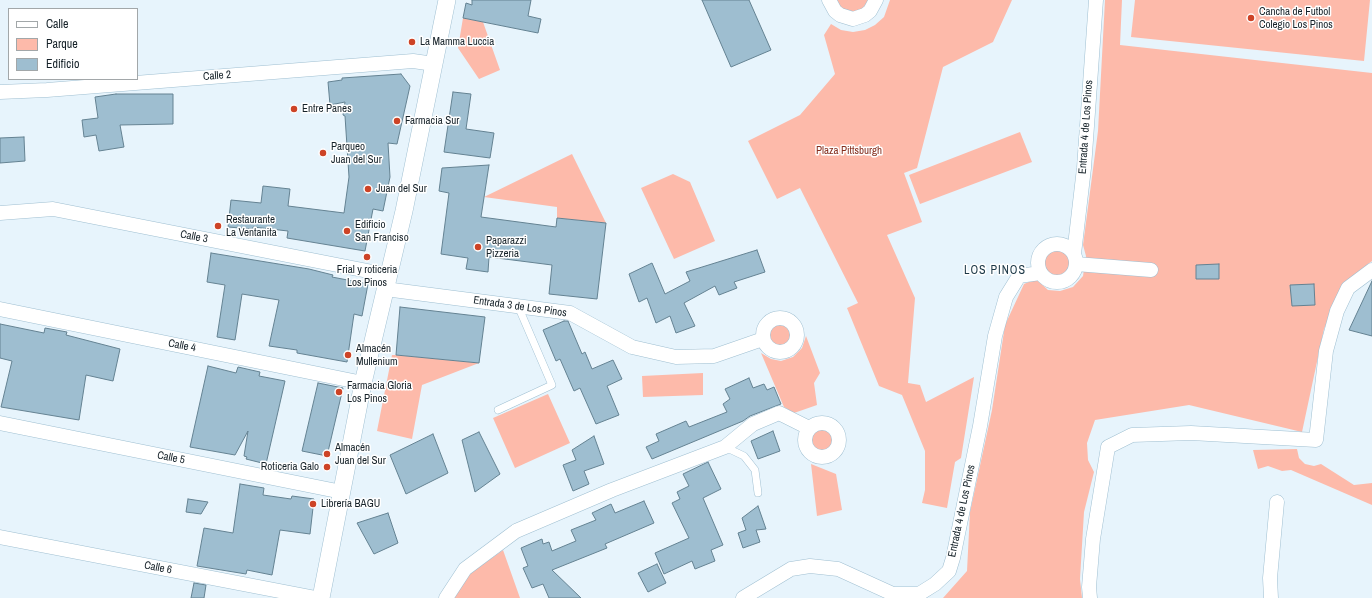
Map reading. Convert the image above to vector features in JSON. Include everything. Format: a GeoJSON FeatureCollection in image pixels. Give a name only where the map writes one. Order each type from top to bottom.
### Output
{"type":"FeatureCollection","features":[{"type":"Feature","properties":{"kind":"street"},"geometry":{"type":"LineString","coordinates":[[321,598],[364,383],[404,211],[447,0]]}},
{"type":"Feature","properties":{"kind":"street"},"geometry":{"type":"LineString","coordinates":[[829,0],[835,11],[840,15],[853,19],[865,15],[870,11],[876,0]]}},
{"type":"Feature","properties":{"kind":"street","name":"Entrada 4 de Los Pinos"},"geometry":{"type":"LineString","coordinates":[[1075,259],[1084,168],[1096,0]]}},
{"type":"Feature","properties":{"kind":"street","name":"Calle 2"},"geometry":{"type":"LineString","coordinates":[[0,92],[47,90],[413,61],[434,64]]}},
{"type":"Feature","properties":{"kind":"street","name":"Calle 3"},"geometry":{"type":"LineString","coordinates":[[0,213],[53,209],[387,282]]}},
{"type":"Feature","properties":{"kind":"street"},"geometry":{"type":"LineString","coordinates":[[1075,259],[1072,275],[1061,282],[1049,281],[1040,273],[1038,261],[1043,250],[1048,246],[1059,244],[1065,246],[1075,259],[1151,270]]}},
{"type":"Feature","properties":{"kind":"street"},"geometry":{"type":"LineString","coordinates":[[1090,598],[1089,587],[1093,539],[1108,447],[1132,435],[1191,432],[1316,440],[1326,351],[1337,311],[1348,288],[1372,270]]}},
{"type":"Feature","properties":{"kind":"street","name":"Entrada 4 de Los Pinos"},"geometry":{"type":"LineString","coordinates":[[744,598],[771,579],[790,569],[810,566],[838,569],[893,594],[919,594],[935,584],[949,571],[980,426],[995,336],[1002,310],[1006,297],[1019,276],[1040,273]]}},
{"type":"Feature","properties":{"kind":"street","name":"Entrada 3 de Los Pinos"},"geometry":{"type":"LineString","coordinates":[[387,282],[570,313],[632,347],[676,357],[714,356],[763,339]]}},
{"type":"Feature","properties":{"kind":"street","name":"Calle 4"},"geometry":{"type":"LineString","coordinates":[[0,309],[364,383]]}},
{"type":"Feature","properties":{"kind":"street"},"geometry":{"type":"LineString","coordinates":[[446,598],[465,569],[516,531],[612,490],[725,447],[753,424],[779,413],[809,428]]}},
{"type":"Feature","properties":{"kind":"street","name":"Calle 5"},"geometry":{"type":"LineString","coordinates":[[0,423],[342,492]]}},
{"type":"Feature","properties":{"kind":"street"},"geometry":{"type":"LineString","coordinates":[[1271,598],[1270,578],[1278,502]]}},
{"type":"Feature","properties":{"kind":"street","name":"Calle 6"},"geometry":{"type":"LineString","coordinates":[[0,537],[316,598]]}},
{"type":"Feature","properties":{"kind":"lane"},"geometry":{"type":"LineString","coordinates":[[498,410],[552,385],[518,305]]}},
{"type":"Feature","properties":{"kind":"lane"},"geometry":{"type":"LineString","coordinates":[[725,447],[744,456],[755,470],[758,493]]}},
{"type":"Feature","properties":{"kind":"green space"},"geometry":{"type":"Polygon","coordinates":[[[835,0],[869,0],[862,9],[851,13],[841,9],[835,0]]]}},
{"type":"Feature","properties":{"kind":"green space","name":"Plaza Pittsburgh"},"geometry":{"type":"Polygon","coordinates":[[[890,0],[1012,0],[993,42],[943,67],[917,168],[904,173],[922,222],[887,235],[915,298],[908,383],[920,385],[926,402],[974,377],[961,458],[955,462],[947,508],[922,503],[925,490],[925,451],[902,395],[879,386],[847,308],[858,303],[800,188],[777,199],[748,141],[800,115],[835,74],[824,35],[831,24],[841,30],[853,32],[865,30],[875,25],[884,17],[890,0]]]}},
{"type":"Feature","properties":{"kind":"green space"},"geometry":{"type":"Polygon","coordinates":[[[1105,0],[1122,0],[1120,45],[1372,73],[1372,261],[1344,283],[1324,329],[1302,432],[1189,405],[1095,420],[1087,443],[1088,460],[1094,472],[1084,512],[1080,579],[1082,598],[943,598],[967,571],[970,512],[992,410],[1005,325],[1024,284],[1036,279],[1048,290],[1060,291],[1073,287],[1083,276],[1086,256],[1083,245],[1098,131],[1105,0]]]}},
{"type":"Feature","properties":{"kind":"green space","name":"Cancha de Futbol Colegio Los Pinos"},"geometry":{"type":"Polygon","coordinates":[[[1135,0],[1370,0],[1364,61],[1131,37],[1135,0]]]}},
{"type":"Feature","properties":{"kind":"green space"},"geometry":{"type":"Polygon","coordinates":[[[463,18],[483,22],[500,70],[479,79],[458,48],[463,18]]]}},
{"type":"Feature","properties":{"kind":"green space"},"geometry":{"type":"Polygon","coordinates":[[[1020,132],[1032,162],[920,204],[909,175],[1020,132]]]}},
{"type":"Feature","properties":{"kind":"green space"},"geometry":{"type":"Polygon","coordinates":[[[572,154],[606,223],[557,218],[557,207],[484,197],[572,154]]]}},
{"type":"Feature","properties":{"kind":"green space"},"geometry":{"type":"Polygon","coordinates":[[[673,174],[690,182],[715,241],[674,259],[641,188],[673,174]]]}},
{"type":"Feature","properties":{"kind":"green space"},"geometry":{"type":"Polygon","coordinates":[[[1056,249],[1066,253],[1070,263],[1066,273],[1056,277],[1046,273],[1042,263],[1046,253],[1056,249]]]}},
{"type":"Feature","properties":{"kind":"green space"},"geometry":{"type":"Polygon","coordinates":[[[780,325],[788,328],[791,336],[788,344],[780,347],[772,344],[769,336],[772,328],[780,325]]]}},
{"type":"Feature","properties":{"kind":"green space"},"geometry":{"type":"Polygon","coordinates":[[[806,336],[820,373],[814,383],[817,405],[794,413],[784,407],[761,353],[771,359],[781,361],[793,357],[802,348],[806,336]]]}},
{"type":"Feature","properties":{"kind":"green space"},"geometry":{"type":"Polygon","coordinates":[[[392,355],[479,363],[422,385],[412,439],[377,431],[392,355]]]}},
{"type":"Feature","properties":{"kind":"green space"},"geometry":{"type":"Polygon","coordinates":[[[703,373],[703,395],[643,397],[642,376],[703,373]]]}},
{"type":"Feature","properties":{"kind":"green space"},"geometry":{"type":"Polygon","coordinates":[[[548,394],[570,443],[515,468],[493,418],[548,394]]]}},
{"type":"Feature","properties":{"kind":"green space"},"geometry":{"type":"Polygon","coordinates":[[[822,429],[830,432],[833,440],[830,448],[822,451],[814,448],[811,440],[814,432],[822,429]]]}},
{"type":"Feature","properties":{"kind":"green space"},"geometry":{"type":"Polygon","coordinates":[[[1297,449],[1299,458],[1305,464],[1314,466],[1321,464],[1354,485],[1372,483],[1372,505],[1291,470],[1282,471],[1268,466],[1258,469],[1253,450],[1297,449]]]}},
{"type":"Feature","properties":{"kind":"green space"},"geometry":{"type":"Polygon","coordinates":[[[811,464],[836,474],[842,510],[817,516],[811,464]]]}},
{"type":"Feature","properties":{"kind":"green space"},"geometry":{"type":"Polygon","coordinates":[[[503,550],[520,598],[452,598],[469,574],[503,550]]]}},
{"type":"Feature","properties":{"kind":"building"},"geometry":{"type":"Polygon","coordinates":[[[472,0],[531,0],[528,16],[541,19],[538,33],[463,18],[466,3],[472,5],[472,0]]]}},
{"type":"Feature","properties":{"kind":"building"},"geometry":{"type":"Polygon","coordinates":[[[702,0],[749,0],[771,50],[731,67],[702,0]]]}},
{"type":"Feature","properties":{"kind":"building"},"geometry":{"type":"Polygon","coordinates":[[[401,74],[410,86],[397,144],[388,143],[390,177],[383,211],[373,209],[365,251],[287,238],[288,231],[253,227],[253,229],[228,227],[231,200],[261,203],[263,186],[290,189],[288,206],[344,213],[349,177],[345,116],[343,115],[345,102],[330,105],[328,82],[342,80],[342,78],[401,74]]]}},
{"type":"Feature","properties":{"kind":"building"},"geometry":{"type":"Polygon","coordinates":[[[453,92],[471,94],[466,129],[494,133],[490,158],[444,152],[453,92]]]}},
{"type":"Feature","properties":{"kind":"building"},"geometry":{"type":"Polygon","coordinates":[[[116,94],[173,94],[173,124],[120,125],[124,147],[99,151],[96,135],[84,137],[82,120],[98,118],[95,97],[116,94]]]}},
{"type":"Feature","properties":{"kind":"building"},"geometry":{"type":"Polygon","coordinates":[[[24,137],[25,161],[0,163],[0,138],[24,137]]]}},
{"type":"Feature","properties":{"kind":"building"},"geometry":{"type":"Polygon","coordinates":[[[489,165],[481,217],[556,227],[557,218],[606,223],[597,299],[549,294],[552,265],[489,257],[488,272],[466,269],[468,258],[441,254],[449,193],[439,191],[442,168],[489,165]]]}},
{"type":"Feature","properties":{"kind":"building"},"geometry":{"type":"Polygon","coordinates":[[[757,250],[765,272],[734,282],[737,288],[719,295],[715,286],[684,303],[695,326],[676,333],[670,316],[656,323],[647,298],[639,302],[629,274],[652,263],[665,294],[690,281],[686,272],[757,250]]]}},
{"type":"Feature","properties":{"kind":"building"},"geometry":{"type":"Polygon","coordinates":[[[211,253],[309,269],[333,275],[332,277],[368,284],[362,316],[354,314],[347,362],[297,353],[297,350],[269,346],[279,300],[242,294],[235,340],[217,337],[225,285],[207,282],[211,253]]]}},
{"type":"Feature","properties":{"kind":"building"},"geometry":{"type":"Polygon","coordinates":[[[1219,264],[1219,279],[1196,279],[1196,265],[1219,264]]]}},
{"type":"Feature","properties":{"kind":"building"},"geometry":{"type":"Polygon","coordinates":[[[1372,281],[1372,336],[1349,330],[1372,281]]]}},
{"type":"Feature","properties":{"kind":"building"},"geometry":{"type":"Polygon","coordinates":[[[1314,284],[1315,305],[1292,306],[1290,285],[1314,284]]]}},
{"type":"Feature","properties":{"kind":"building"},"geometry":{"type":"Polygon","coordinates":[[[400,307],[485,317],[479,363],[396,355],[400,307]]]}},
{"type":"Feature","properties":{"kind":"building"},"geometry":{"type":"Polygon","coordinates":[[[564,321],[568,321],[582,354],[585,352],[592,369],[613,360],[622,379],[607,386],[619,415],[596,424],[580,388],[574,391],[560,359],[556,361],[543,330],[564,321]]]}},
{"type":"Feature","properties":{"kind":"building"},"geometry":{"type":"Polygon","coordinates":[[[0,324],[44,333],[45,328],[67,332],[66,335],[120,349],[113,381],[86,375],[79,420],[1,407],[12,361],[0,358],[0,324]]]}},
{"type":"Feature","properties":{"kind":"building"},"geometry":{"type":"Polygon","coordinates":[[[208,366],[236,373],[238,367],[260,372],[259,376],[285,381],[266,464],[246,459],[247,457],[244,456],[248,431],[235,455],[190,447],[208,366]]]}},
{"type":"Feature","properties":{"kind":"building"},"geometry":{"type":"Polygon","coordinates":[[[749,378],[753,388],[764,384],[767,390],[774,387],[781,404],[652,459],[646,447],[659,441],[656,434],[686,421],[689,427],[727,412],[723,404],[730,399],[725,389],[749,378]]]}},
{"type":"Feature","properties":{"kind":"building"},"geometry":{"type":"Polygon","coordinates":[[[318,383],[343,388],[327,456],[302,451],[318,383]]]}},
{"type":"Feature","properties":{"kind":"building"},"geometry":{"type":"Polygon","coordinates":[[[773,431],[780,451],[758,459],[751,441],[773,431]]]}},
{"type":"Feature","properties":{"kind":"building"},"geometry":{"type":"Polygon","coordinates":[[[479,432],[500,474],[475,492],[462,440],[479,432]]]}},
{"type":"Feature","properties":{"kind":"building"},"geometry":{"type":"Polygon","coordinates":[[[433,434],[448,473],[406,494],[390,455],[433,434]]]}},
{"type":"Feature","properties":{"kind":"building"},"geometry":{"type":"Polygon","coordinates":[[[594,436],[604,464],[584,471],[589,484],[573,491],[563,465],[576,460],[572,450],[594,436]]]}},
{"type":"Feature","properties":{"kind":"building"},"geometry":{"type":"Polygon","coordinates":[[[708,462],[721,489],[703,498],[723,545],[711,550],[715,561],[695,569],[692,561],[664,574],[655,553],[689,538],[672,503],[680,499],[677,492],[689,486],[683,474],[708,462]]]}},
{"type":"Feature","properties":{"kind":"building"},"geometry":{"type":"Polygon","coordinates":[[[240,484],[264,488],[263,495],[291,499],[292,496],[314,499],[310,534],[280,530],[272,575],[247,570],[246,574],[197,566],[204,528],[233,533],[240,484]]]}},
{"type":"Feature","properties":{"kind":"building"},"geometry":{"type":"Polygon","coordinates":[[[188,499],[208,502],[201,514],[186,512],[188,499]]]}},
{"type":"Feature","properties":{"kind":"building"},"geometry":{"type":"Polygon","coordinates":[[[644,501],[654,523],[605,544],[607,548],[552,570],[581,598],[549,598],[543,584],[532,588],[523,568],[528,566],[521,548],[542,539],[543,544],[549,542],[552,551],[576,541],[571,530],[596,520],[592,513],[611,504],[615,513],[644,501]]]}},
{"type":"Feature","properties":{"kind":"building"},"geometry":{"type":"Polygon","coordinates":[[[758,506],[766,529],[756,530],[760,542],[743,548],[738,533],[746,530],[742,518],[758,506]]]}},
{"type":"Feature","properties":{"kind":"building"},"geometry":{"type":"Polygon","coordinates":[[[388,513],[398,543],[374,554],[357,523],[388,513]]]}},
{"type":"Feature","properties":{"kind":"building"},"geometry":{"type":"Polygon","coordinates":[[[657,564],[666,583],[648,592],[638,573],[657,564]]]}},
{"type":"Feature","properties":{"kind":"building"},"geometry":{"type":"Polygon","coordinates":[[[194,583],[206,585],[204,598],[191,598],[194,583]]]}},
{"type":"Feature","properties":{"kind":"place","name":"Cancha de Futbol Colegio Los Pinos"},"geometry":{"type":"Point","coordinates":[1251,18]}},
{"type":"Feature","properties":{"kind":"place","name":"La Mamma Luccia"},"geometry":{"type":"Point","coordinates":[412,42]}},
{"type":"Feature","properties":{"kind":"place","name":"Entre Panes"},"geometry":{"type":"Point","coordinates":[294,109]}},
{"type":"Feature","properties":{"kind":"place","name":"Farmacia Sur"},"geometry":{"type":"Point","coordinates":[397,121]}},
{"type":"Feature","properties":{"kind":"place","name":"Parqueo Juan del Sur"},"geometry":{"type":"Point","coordinates":[323,153]}},
{"type":"Feature","properties":{"kind":"place","name":"Juan del Sur"},"geometry":{"type":"Point","coordinates":[368,189]}},
{"type":"Feature","properties":{"kind":"place","name":"Restaurante La Ventanita"},"geometry":{"type":"Point","coordinates":[218,226]}},
{"type":"Feature","properties":{"kind":"place","name":"Edificio San Franciso"},"geometry":{"type":"Point","coordinates":[347,231]}},
{"type":"Feature","properties":{"kind":"place","name":"Paparazzi Pizzeria"},"geometry":{"type":"Point","coordinates":[478,247]}},
{"type":"Feature","properties":{"kind":"place","name":"Frial y roticeria Los Pinos"},"geometry":{"type":"Point","coordinates":[367,257]}},
{"type":"Feature","properties":{"kind":"place","name":"Almacén Mullenium"},"geometry":{"type":"Point","coordinates":[348,355]}},
{"type":"Feature","properties":{"kind":"place","name":"Farmacia Gloria Los Pinos"},"geometry":{"type":"Point","coordinates":[339,392]}},
{"type":"Feature","properties":{"kind":"place","name":"Almacén Juan del Sur"},"geometry":{"type":"Point","coordinates":[327,454]}},
{"type":"Feature","properties":{"kind":"place","name":"Roticeria Galo"},"geometry":{"type":"Point","coordinates":[327,467]}},
{"type":"Feature","properties":{"kind":"place","name":"Librería BAGU"},"geometry":{"type":"Point","coordinates":[313,504]}},
{"type":"Feature","properties":{"kind":"district","name":"LOS PINOS"},"geometry":{"type":"Point","coordinates":[995,271]}}]}
